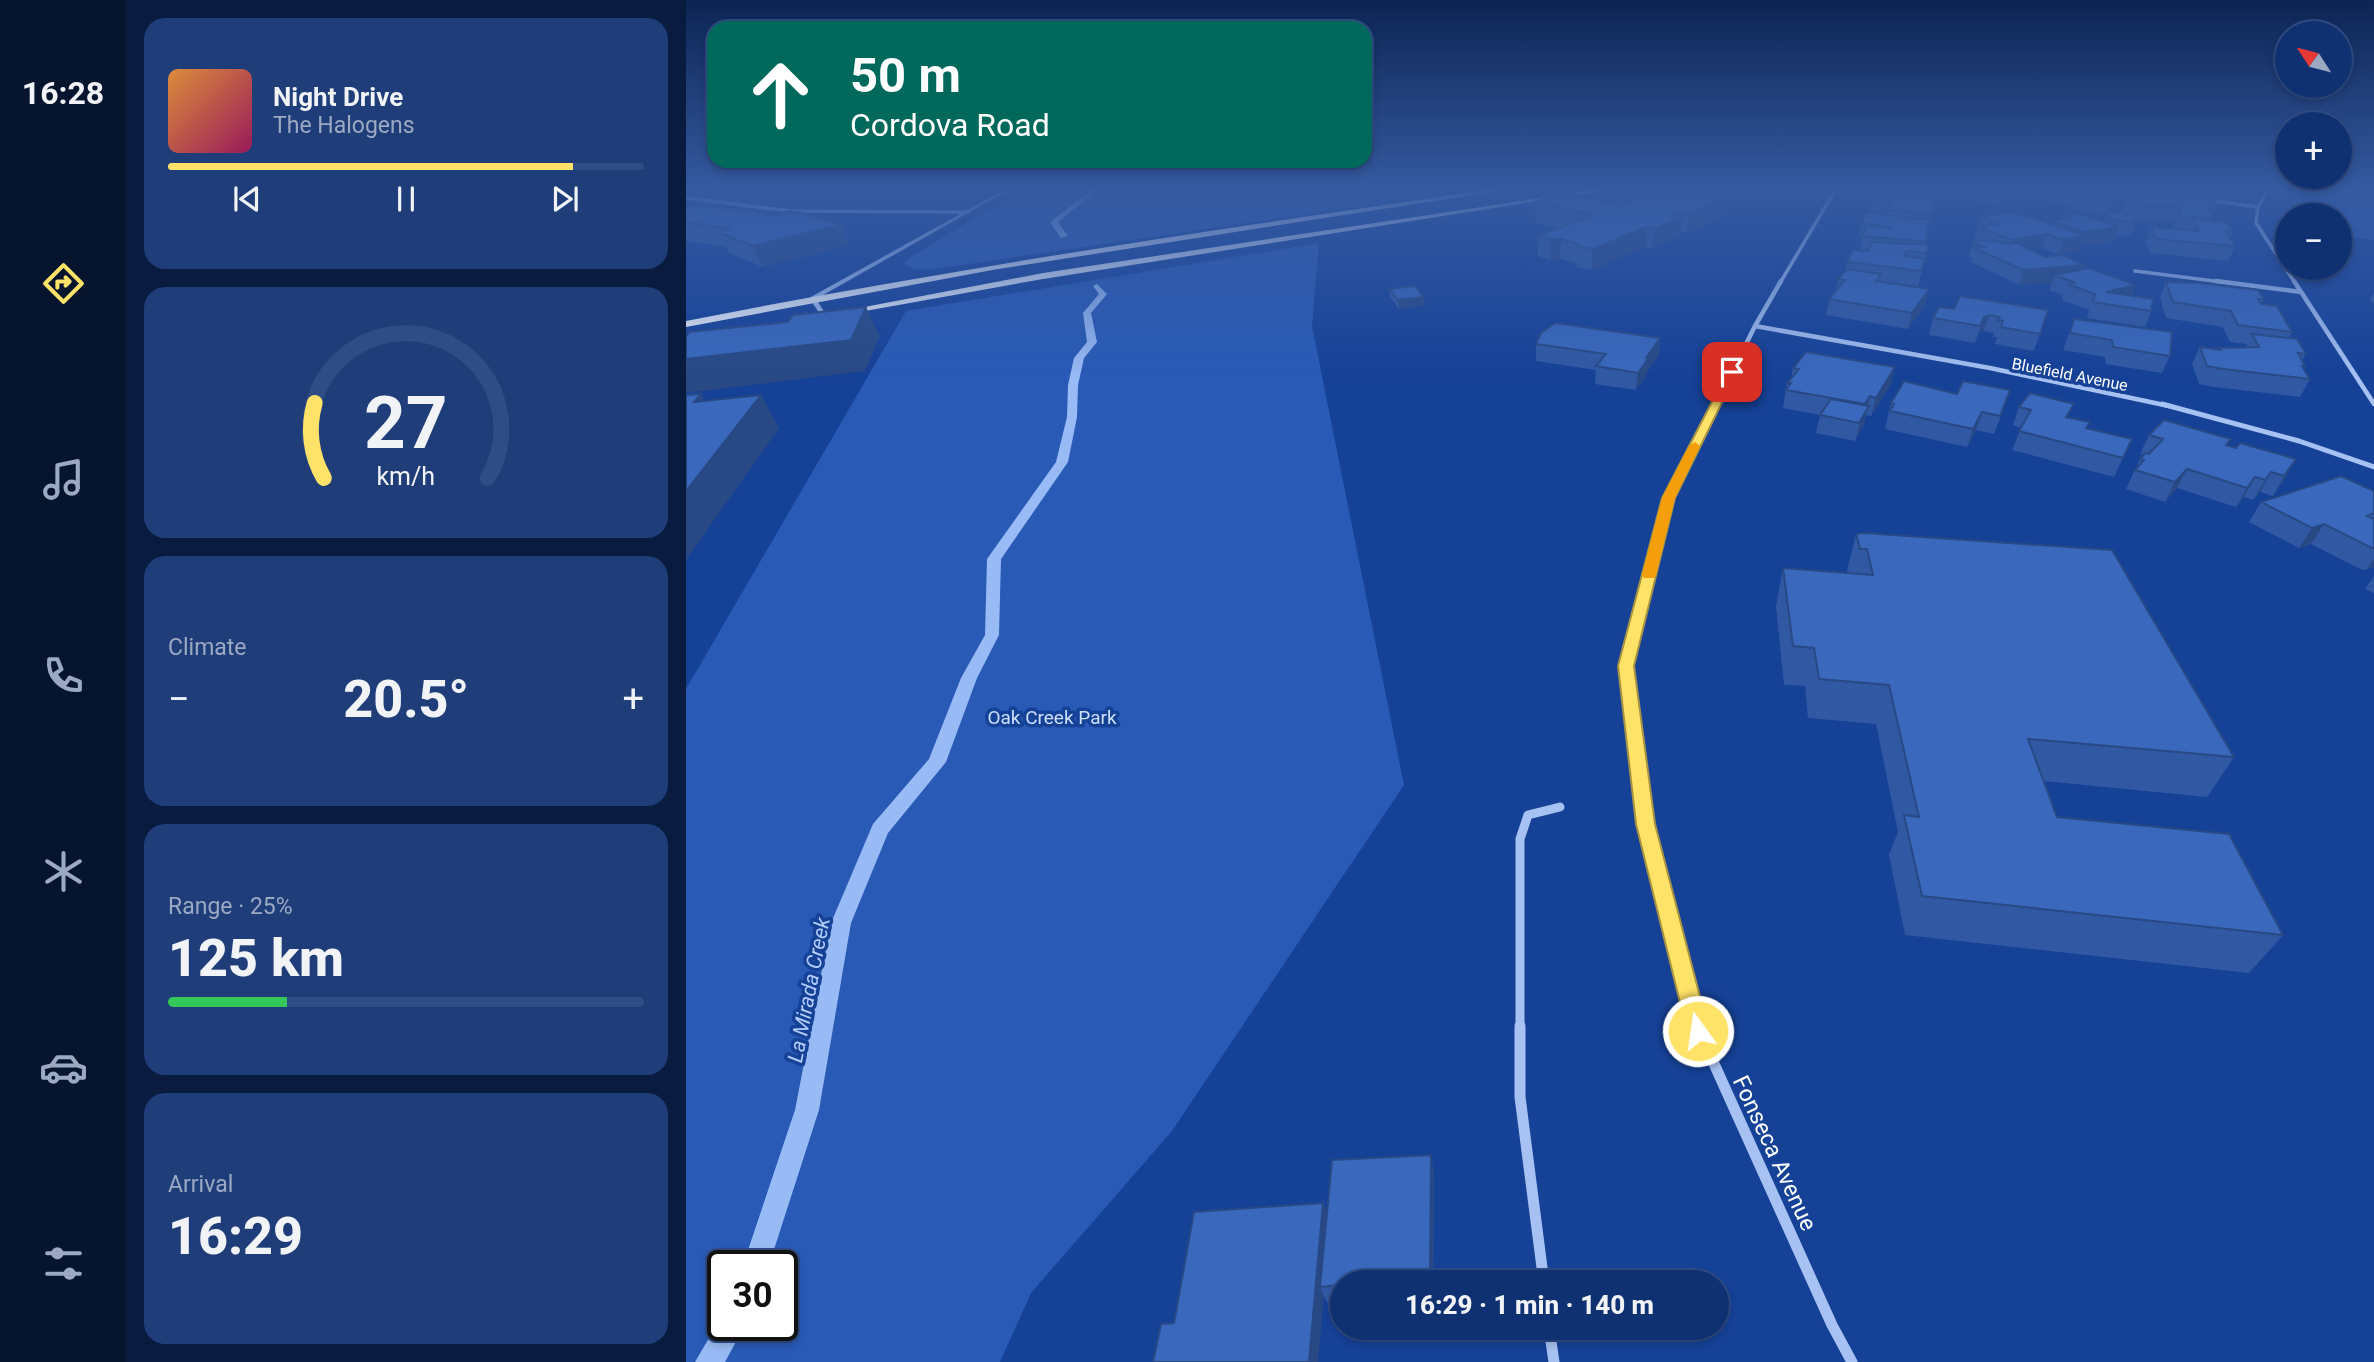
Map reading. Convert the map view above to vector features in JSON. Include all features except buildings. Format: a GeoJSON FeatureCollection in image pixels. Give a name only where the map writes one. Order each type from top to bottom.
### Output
{"type":"FeatureCollection","features":[{"type":"Feature","properties":{"kind":"main road"},"geometry":{"type":"LineString","coordinates":[[686,324],[812,298],[1089,251]]}},
{"type":"Feature","properties":{"kind":"main road"},"geometry":{"type":"LineString","coordinates":[[812,319],[992,284],[1210,251]]}},
{"type":"Feature","properties":{"kind":"street"},"geometry":{"type":"LineString","coordinates":[[824,316],[812,298],[898,251]]}},
{"type":"Feature","properties":{"kind":"street"},"geometry":{"type":"LineString","coordinates":[[1755,326],[1800,251]]}},
{"type":"Feature","properties":{"kind":"street"},"geometry":{"type":"LineString","coordinates":[[2274,251],[2374,404]]}},
{"type":"Feature","properties":{"kind":"street"},"geometry":{"type":"LineString","coordinates":[[2135,271],[2301,292]]}},
{"type":"Feature","properties":{"kind":"street","name":"Bluefield Avenue"},"geometry":{"type":"LineString","coordinates":[[1755,326],[2076,387],[2203,415],[2319,446],[2374,467]]}},
{"type":"Feature","properties":{"kind":"street","name":"Fonseca Avenue"},"geometry":{"type":"LineString","coordinates":[[1755,326],[1669,498],[1626,666],[1645,824],[1698,1031],[1832,1325],[1852,1362]]}},
{"type":"Feature","properties":{"kind":"street"},"geometry":{"type":"LineString","coordinates":[[1542,1270],[1520,1097],[1520,839],[1528,815],[1560,807]]}},
{"type":"Feature","properties":{"kind":"street"},"geometry":{"type":"LineString","coordinates":[[1551,1340],[1554,1362]]}},
{"type":"Feature","properties":{"kind":"green space"},"geometry":{"type":"Polygon","coordinates":[[[921,251],[1059,251],[928,270],[915,269],[904,264],[921,251]]]}},
{"type":"Feature","properties":{"kind":"green space","name":"Oak Creek Park"},"geometry":{"type":"Polygon","coordinates":[[[1273,251],[1318,251],[1312,326],[1404,785],[1172,1131],[1031,1293],[1000,1362],[686,1362],[686,689],[906,311],[1273,251]]]}},
{"type":"Feature","properties":{"kind":"waterway","name":"La Mirada Creek"},"geometry":{"type":"LineString","coordinates":[[761,1250],[807,1110],[841,923],[880,829],[937,762],[969,678],[992,635],[994,559],[1062,462],[1072,417],[1073,385],[1079,358],[1092,342],[1087,313],[1103,294],[1097,286]]}},
{"type":"Feature","properties":{"kind":"waterway","name":"La Mirada Creek"},"geometry":{"type":"LineString","coordinates":[[709,1362],[721,1341]]}},
{"type":"Feature","properties":{"kind":"slow traffic"},"geometry":{"type":"LineString","coordinates":[[1649,575],[1669,498],[1695,446]]}},
{"type":"Feature","properties":{"kind":"route"},"geometry":{"type":"LineString","coordinates":[[1698,1031],[1645,824],[1626,666],[1669,498],[1732,372]]}}]}
